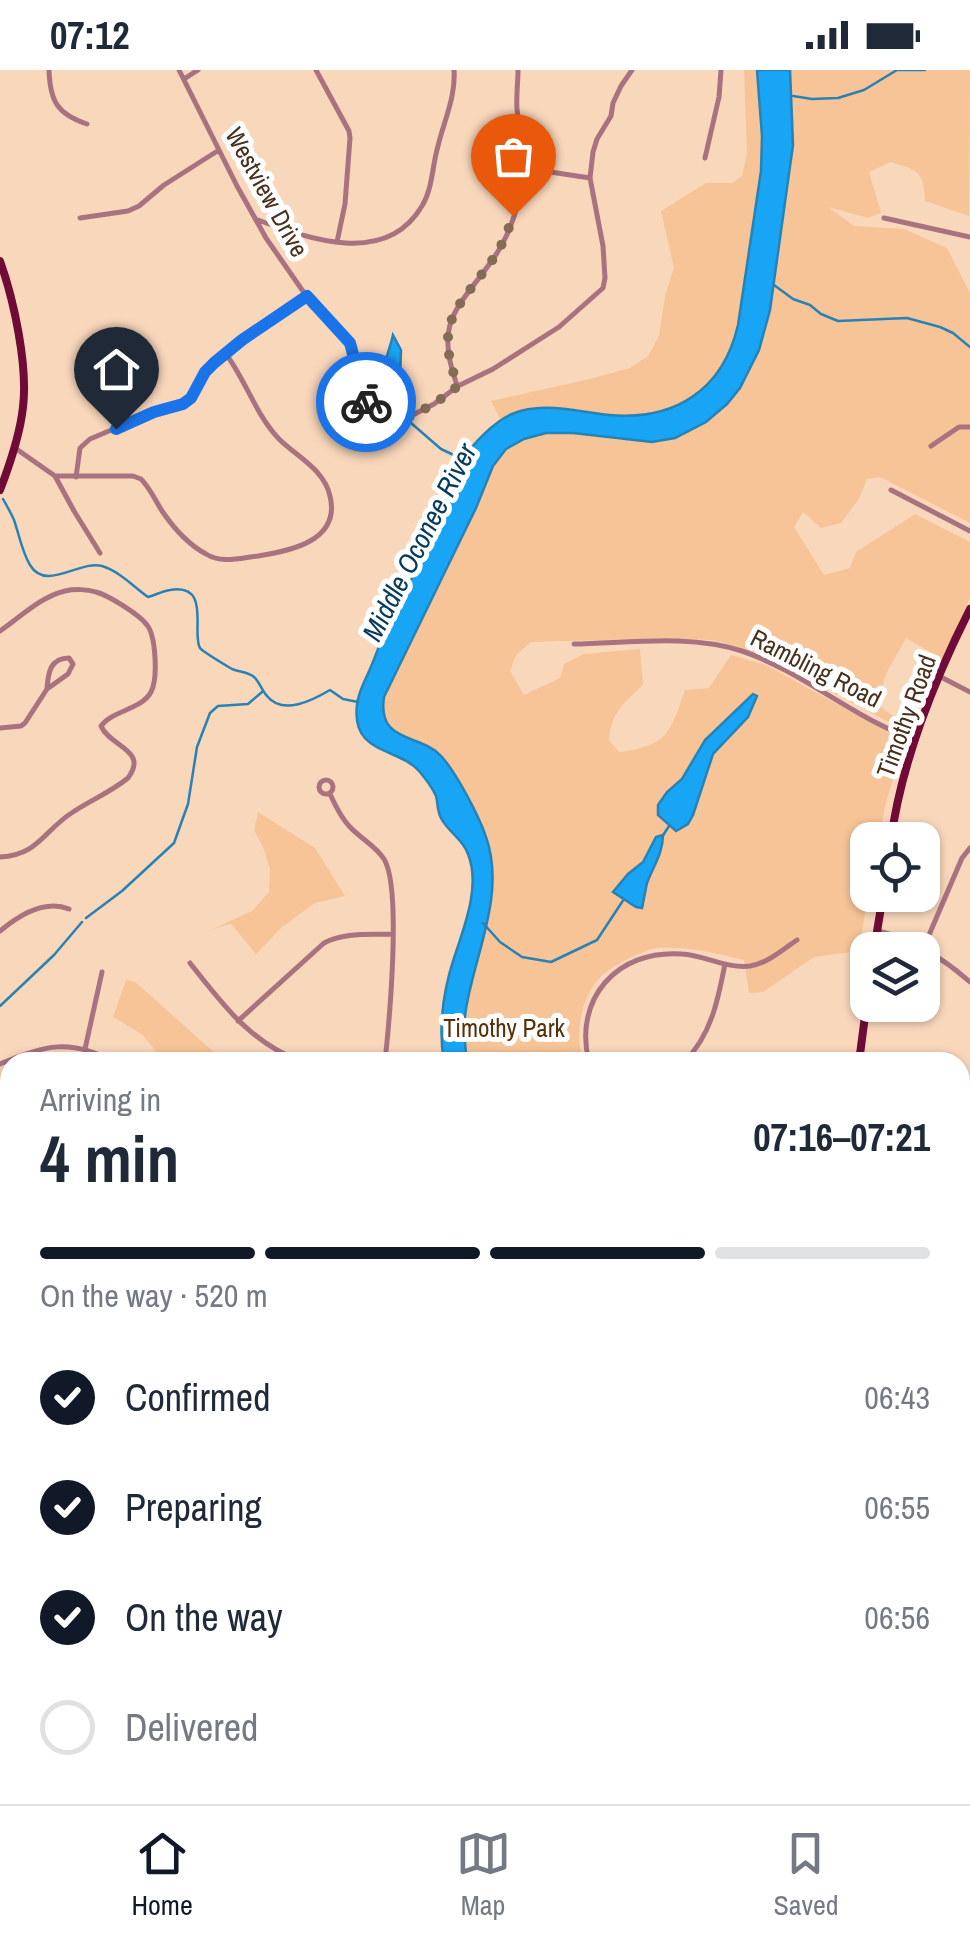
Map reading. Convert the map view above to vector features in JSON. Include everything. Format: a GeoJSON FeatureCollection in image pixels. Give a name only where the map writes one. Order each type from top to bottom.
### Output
{"type":"FeatureCollection","features":[{"type":"Feature","properties":{"kind":"main road"},"geometry":{"type":"LineString","coordinates":[[0,261],[24,378],[23,406],[0,490]]}},
{"type":"Feature","properties":{"kind":"main road","name":"Timothy Road"},"geometry":{"type":"LineString","coordinates":[[894,822],[916,740],[939,676],[970,609]]}},
{"type":"Feature","properties":{"kind":"main road"},"geometry":{"type":"LineString","coordinates":[[878,931],[881,912]]}},
{"type":"Feature","properties":{"kind":"main road"},"geometry":{"type":"LineString","coordinates":[[859,1052],[864,1022]]}},
{"type":"Feature","properties":{"kind":"street"},"geometry":{"type":"LineString","coordinates":[[48,70],[50,88],[60,112],[87,124]]}},
{"type":"Feature","properties":{"kind":"street","name":"Westview Drive"},"geometry":{"type":"LineString","coordinates":[[180,70],[266,238],[307,296],[350,343],[372,430],[376,434],[434,404],[458,386]]}},
{"type":"Feature","properties":{"kind":"street"},"geometry":{"type":"LineString","coordinates":[[184,78],[198,70]]}},
{"type":"Feature","properties":{"kind":"street"},"geometry":{"type":"LineString","coordinates":[[316,70],[350,138],[345,204],[336,242]]}},
{"type":"Feature","properties":{"kind":"street"},"geometry":{"type":"LineString","coordinates":[[255,219],[308,238],[364,244],[405,225],[428,194],[455,86],[454,70]]}},
{"type":"Feature","properties":{"kind":"street"},"geometry":{"type":"LineString","coordinates":[[518,70],[516,103],[524,168],[520,197],[494,258],[451,318],[449,357],[458,386],[559,327],[603,288],[602,246],[590,178],[592,152],[632,70]]}},
{"type":"Feature","properties":{"kind":"street"},"geometry":{"type":"LineString","coordinates":[[706,158],[720,98],[721,70]]}},
{"type":"Feature","properties":{"kind":"street"},"geometry":{"type":"LineString","coordinates":[[80,218],[139,206],[219,150]]}},
{"type":"Feature","properties":{"kind":"street"},"geometry":{"type":"LineString","coordinates":[[524,168],[590,178]]}},
{"type":"Feature","properties":{"kind":"street"},"geometry":{"type":"LineString","coordinates":[[884,218],[970,236]]}},
{"type":"Feature","properties":{"kind":"street"},"geometry":{"type":"LineString","coordinates":[[76,477],[80,448],[90,439],[183,404],[197,389],[205,372],[242,340],[307,296]]}},
{"type":"Feature","properties":{"kind":"street"},"geometry":{"type":"LineString","coordinates":[[55,476],[141,479],[171,523],[197,549],[217,560],[290,551],[312,541],[321,533],[331,512],[329,490],[315,470],[267,424],[226,354]]}},
{"type":"Feature","properties":{"kind":"street"},"geometry":{"type":"LineString","coordinates":[[931,446],[956,429],[970,426]]}},
{"type":"Feature","properties":{"kind":"street"},"geometry":{"type":"LineString","coordinates":[[14,447],[55,476],[100,552]]}},
{"type":"Feature","properties":{"kind":"street"},"geometry":{"type":"LineString","coordinates":[[891,490],[970,531]]}},
{"type":"Feature","properties":{"kind":"street"},"geometry":{"type":"LineString","coordinates":[[0,631],[60,592],[95,591],[150,627],[155,668],[148,697],[111,716],[101,726],[132,756],[134,770],[128,778],[68,814],[30,850],[0,857]]}},
{"type":"Feature","properties":{"kind":"street","name":"Rambling Road"},"geometry":{"type":"LineString","coordinates":[[574,644],[677,642],[730,648],[783,670],[916,740]]}},
{"type":"Feature","properties":{"kind":"street"},"geometry":{"type":"LineString","coordinates":[[0,728],[25,724],[47,689],[68,674],[73,664],[69,658],[53,663],[47,689]]}},
{"type":"Feature","properties":{"kind":"street"},"geometry":{"type":"LineString","coordinates":[[939,676],[970,692]]}},
{"type":"Feature","properties":{"kind":"street"},"geometry":{"type":"LineString","coordinates":[[330,794],[348,825],[385,860],[392,893],[386,1052]]}},
{"type":"Feature","properties":{"kind":"street"},"geometry":{"type":"LineString","coordinates":[[931,932],[962,858],[970,848]]}},
{"type":"Feature","properties":{"kind":"street"},"geometry":{"type":"LineString","coordinates":[[0,930],[36,910],[52,906],[70,910]]}},
{"type":"Feature","properties":{"kind":"street"},"geometry":{"type":"LineString","coordinates":[[238,1021],[324,943],[340,936],[392,934]]}},
{"type":"Feature","properties":{"kind":"street"},"geometry":{"type":"LineString","coordinates":[[587,1052],[588,1012],[600,988],[637,959],[659,953],[700,956],[740,967],[760,964],[797,940]]}},
{"type":"Feature","properties":{"kind":"street"},"geometry":{"type":"LineString","coordinates":[[940,959],[970,982]]}},
{"type":"Feature","properties":{"kind":"street"},"geometry":{"type":"LineString","coordinates":[[190,963],[238,1021],[266,1045],[281,1052]]}},
{"type":"Feature","properties":{"kind":"street"},"geometry":{"type":"LineString","coordinates":[[694,1052],[705,1035],[725,964]]}},
{"type":"Feature","properties":{"kind":"street"},"geometry":{"type":"LineString","coordinates":[[84,1049],[102,972]]}},
{"type":"Feature","properties":{"kind":"street"},"geometry":{"type":"LineString","coordinates":[[35,1052],[70,1045],[91,1052]]}},
{"type":"Feature","properties":{"kind":"green space"},"geometry":{"type":"Polygon","coordinates":[[[744,70],[757,70],[761,169],[737,326],[723,364],[694,395],[651,414],[626,416],[554,409],[519,413],[501,420],[491,401],[630,368],[648,356],[659,336],[674,268],[661,211],[706,183],[732,183],[742,176],[747,153],[744,70]]]}},
{"type":"Feature","properties":{"kind":"green space","name":"Timothy Park"},"geometry":{"type":"Polygon","coordinates":[[[790,70],[970,70],[969,216],[925,201],[921,177],[890,162],[869,172],[881,213],[868,218],[828,207],[854,226],[904,229],[947,248],[970,293],[970,523],[880,477],[867,479],[859,499],[841,523],[821,528],[803,512],[794,527],[824,575],[850,568],[856,552],[915,514],[970,542],[970,598],[942,659],[906,638],[886,674],[877,705],[898,719],[894,725],[798,674],[739,647],[712,640],[531,642],[516,655],[510,671],[524,695],[560,678],[564,664],[584,654],[640,649],[643,685],[619,709],[610,731],[609,741],[619,752],[648,746],[665,735],[685,690],[709,688],[731,655],[766,665],[904,741],[882,822],[850,822],[850,912],[865,912],[862,932],[850,932],[850,952],[814,957],[763,992],[749,993],[744,960],[691,949],[650,949],[610,969],[591,989],[579,1031],[581,1052],[466,1052],[465,1016],[491,896],[490,851],[475,811],[454,773],[432,749],[393,730],[384,712],[384,697],[494,464],[506,449],[529,436],[545,433],[621,440],[675,438],[771,303],[793,145],[790,70]],[[753,694],[713,730],[682,779],[667,792],[693,815],[708,763],[753,694]],[[663,844],[649,848],[617,887],[636,907],[645,903],[646,886],[663,844]]]}},
{"type":"Feature","properties":{"kind":"green space"},"geometry":{"type":"Polygon","coordinates":[[[258,812],[315,848],[345,896],[315,903],[282,927],[256,954],[231,924],[213,929],[252,911],[269,892],[270,869],[254,830],[258,812]]]}},
{"type":"Feature","properties":{"kind":"green space"},"geometry":{"type":"Polygon","coordinates":[[[126,980],[135,982],[214,1052],[156,1052],[143,1035],[113,1017],[126,980]]]}},
{"type":"Feature","properties":{"kind":"water"},"geometry":{"type":"Polygon","coordinates":[[[757,70],[790,70],[793,145],[770,310],[759,350],[740,388],[706,422],[675,438],[652,442],[546,433],[506,449],[493,466],[384,697],[387,723],[393,730],[432,749],[453,772],[478,818],[491,858],[491,902],[465,1016],[466,1052],[443,1052],[444,997],[470,906],[472,866],[466,849],[441,818],[436,796],[421,774],[410,763],[368,742],[361,733],[357,721],[359,696],[392,613],[425,553],[456,474],[466,454],[484,434],[512,414],[536,408],[609,415],[655,413],[693,397],[721,367],[738,325],[761,171],[757,70]]]}},
{"type":"Feature","properties":{"kind":"water"},"geometry":{"type":"Polygon","coordinates":[[[393,335],[401,350],[400,378],[412,399],[386,420],[379,387],[393,335]]]}},
{"type":"Feature","properties":{"kind":"water"},"geometry":{"type":"Polygon","coordinates":[[[753,694],[757,696],[748,717],[713,754],[688,824],[676,831],[658,815],[658,805],[682,779],[705,740],[753,694]]]}},
{"type":"Feature","properties":{"kind":"water"},"geometry":{"type":"Polygon","coordinates":[[[663,835],[642,908],[636,907],[613,892],[643,862],[656,837],[663,835]]]}},
{"type":"Feature","properties":{"kind":"waterway"},"geometry":{"type":"LineString","coordinates":[[793,96],[838,98],[864,90],[897,70],[925,70]]}},
{"type":"Feature","properties":{"kind":"waterway"},"geometry":{"type":"LineString","coordinates":[[774,285],[838,321],[907,318],[940,327],[970,347]]}},
{"type":"Feature","properties":{"kind":"waterway","name":"Middle Oconee River"},"geometry":{"type":"LineString","coordinates":[[411,423],[441,449],[462,459]]}},
{"type":"Feature","properties":{"kind":"waterway"},"geometry":{"type":"LineString","coordinates":[[3,499],[27,560],[37,573],[54,576],[102,566],[148,597],[183,590],[196,601],[200,648],[232,669],[252,675],[274,702],[289,706],[330,690],[343,699],[358,702]]}},
{"type":"Feature","properties":{"kind":"waterway"},"geometry":{"type":"LineString","coordinates":[[86,918],[174,843],[188,804],[197,747],[210,713],[218,706],[248,704],[262,692]]}},
{"type":"Feature","properties":{"kind":"waterway"},"geometry":{"type":"LineString","coordinates":[[662,837],[669,826]]}},
{"type":"Feature","properties":{"kind":"waterway"},"geometry":{"type":"LineString","coordinates":[[483,923],[500,942],[522,957],[551,962],[597,940],[624,899]]}},
{"type":"Feature","properties":{"kind":"waterway"},"geometry":{"type":"LineString","coordinates":[[0,1006],[54,955],[82,922]]}},
{"type":"Feature","properties":{"kind":"way so far"},"geometry":{"type":"LineString","coordinates":[[366,402],[376,434],[434,404],[458,386],[449,357],[451,318],[494,258],[513,216]]}},
{"type":"Feature","properties":{"kind":"route"},"geometry":{"type":"LineString","coordinates":[[116,429],[183,404],[214,363],[307,296],[350,343],[366,402]]}}]}
